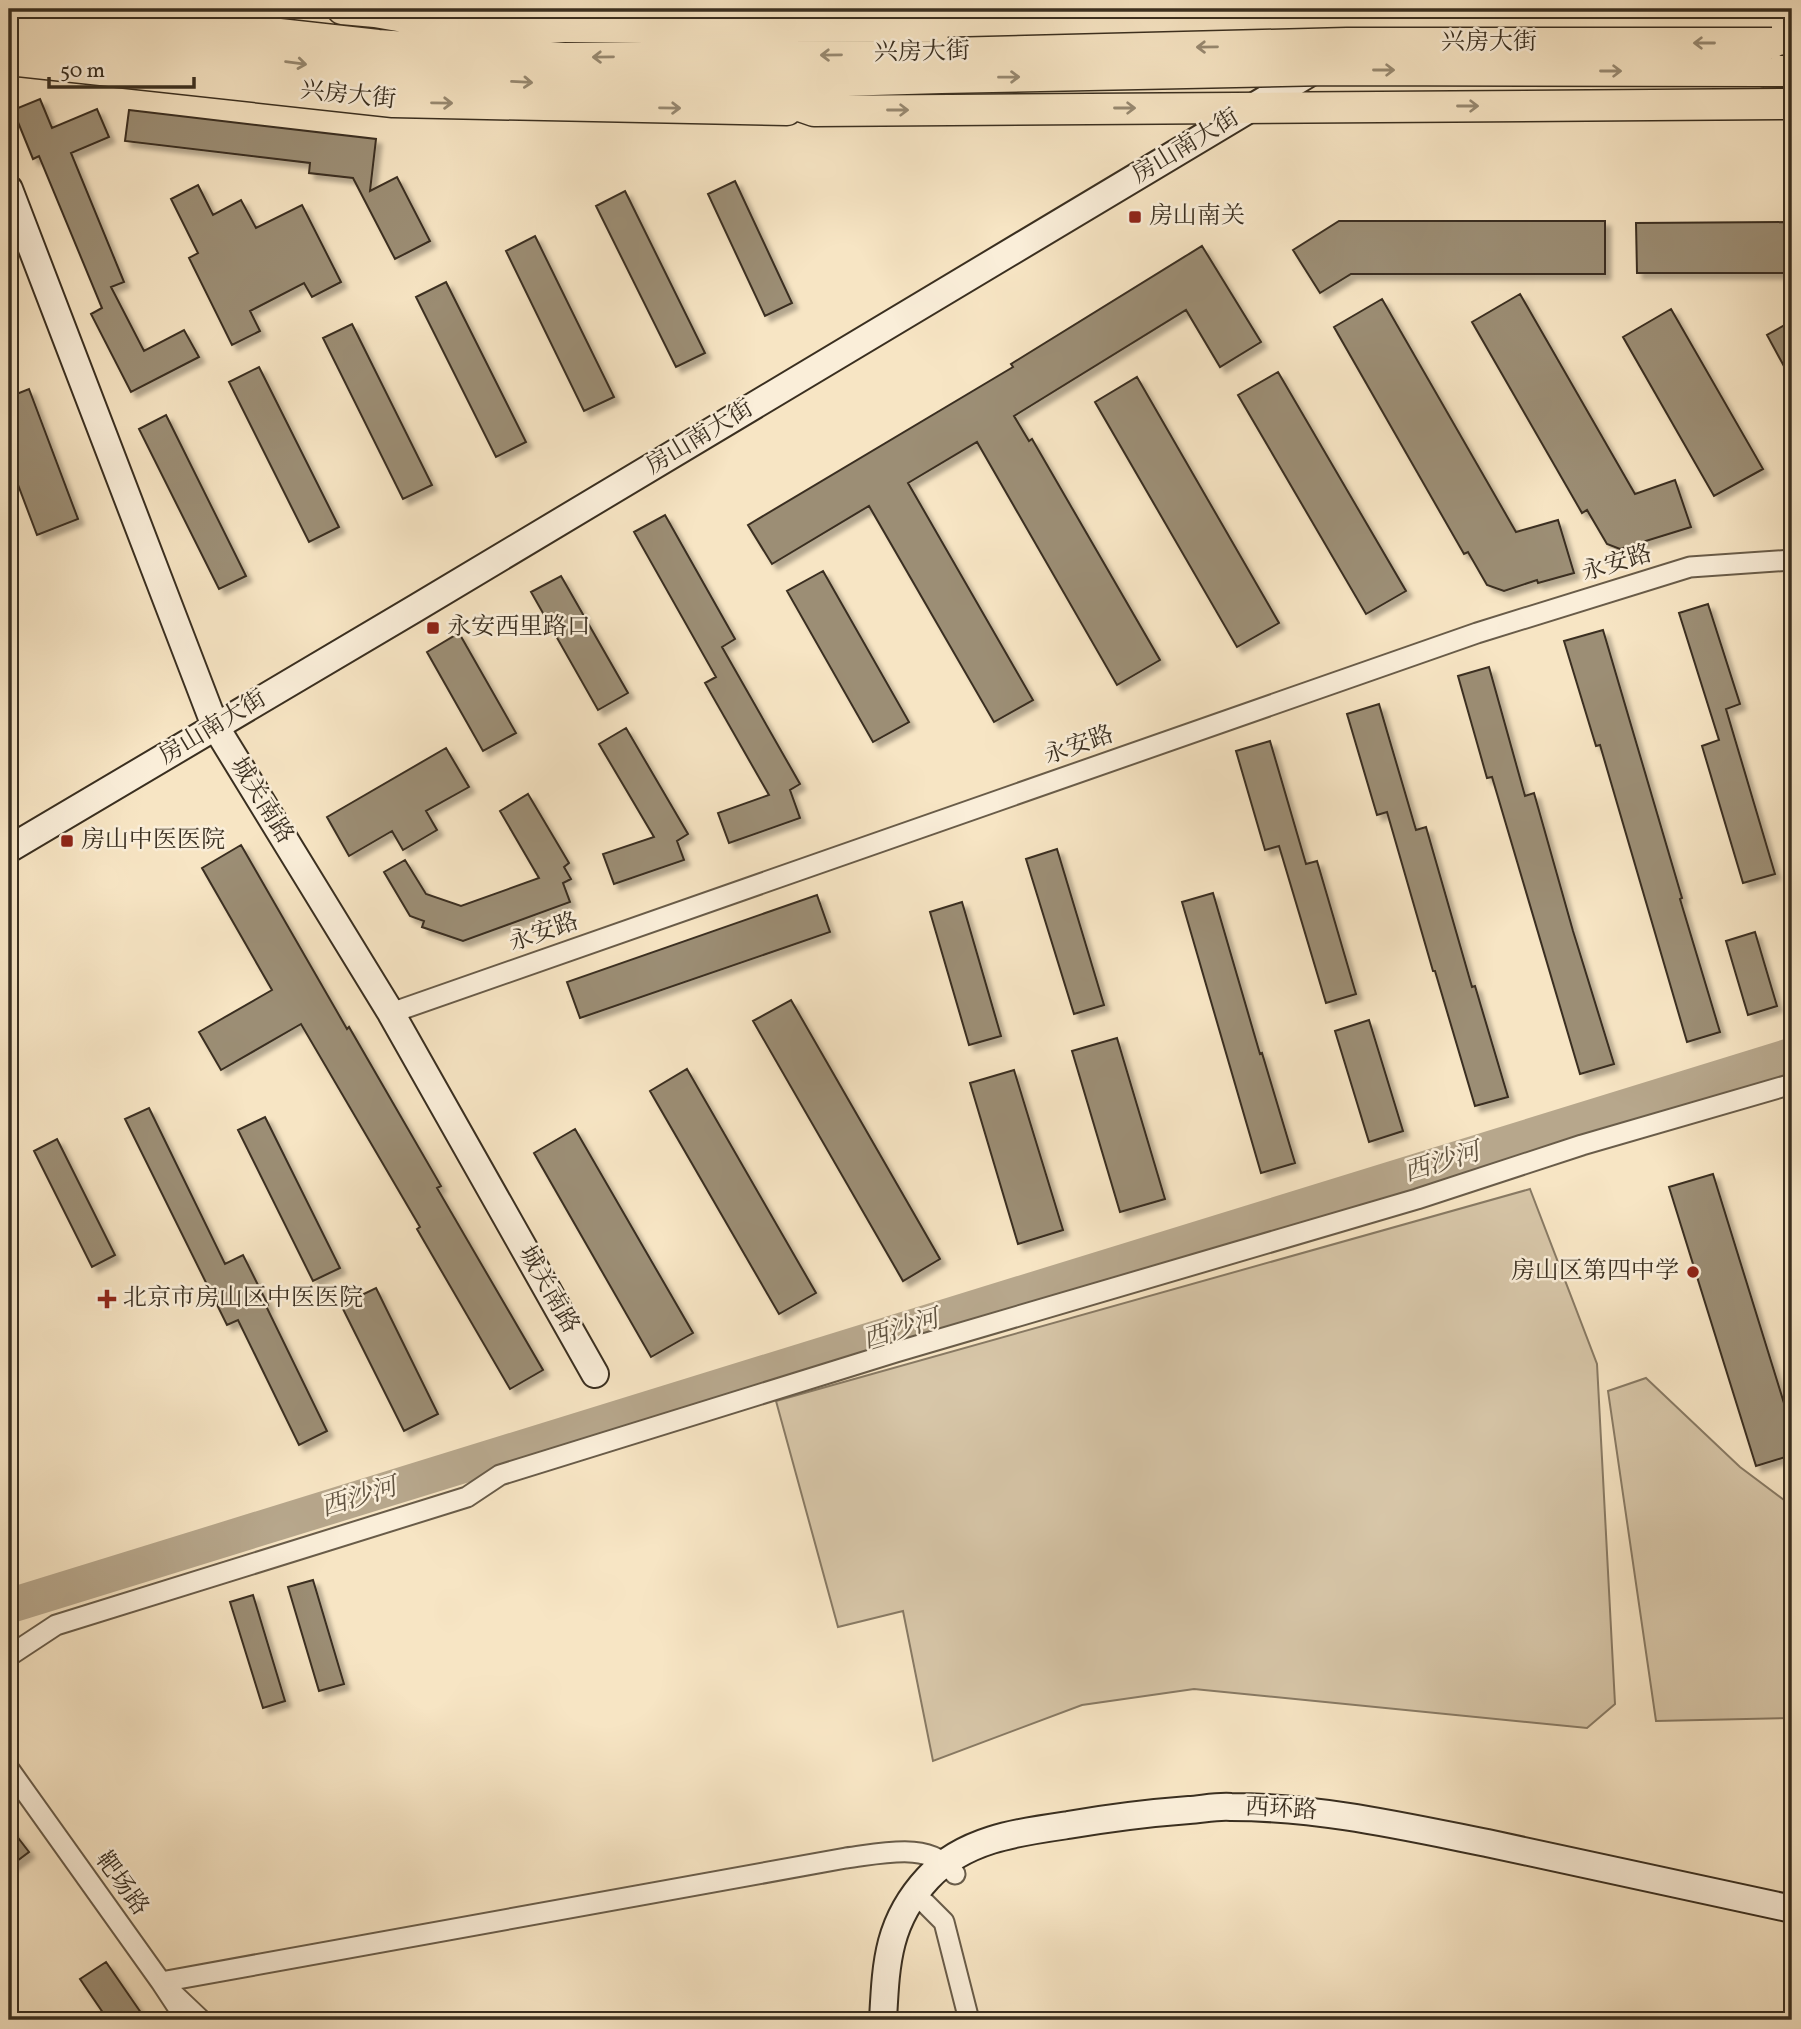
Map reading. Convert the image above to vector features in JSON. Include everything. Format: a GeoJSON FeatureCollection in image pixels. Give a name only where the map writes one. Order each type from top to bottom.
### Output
{"type":"FeatureCollection","features":[{"type":"Feature","properties":{"kind":"main road","name":"兴房大街"},"geometry":{"type":"LineString","coordinates":[[55,9],[379,45],[564,58],[1327,70],[1780,57]]}},
{"type":"Feature","properties":{"kind":"main road"},"geometry":{"type":"LineString","coordinates":[[202,9],[241,29]]}},
{"type":"Feature","properties":{"kind":"main road"},"geometry":{"type":"LineString","coordinates":[[342,9],[428,15],[493,27]]}},
{"type":"Feature","properties":{"kind":"main road","name":"房山南大街"},"geometry":{"type":"LineString","coordinates":[[9,849],[1418,9]]}},
{"type":"Feature","properties":{"kind":"main road","name":"兴房大街"},"geometry":{"type":"LineString","coordinates":[[493,27],[1390,26],[1792,21]]}},
{"type":"Feature","properties":{"kind":"main road"},"geometry":{"type":"LineString","coordinates":[[379,45],[493,27]]}},
{"type":"Feature","properties":{"kind":"main road","name":"兴房大街"},"geometry":{"type":"LineString","coordinates":[[9,30],[390,74],[564,85],[736,84],[945,66]]}},
{"type":"Feature","properties":{"kind":"main road","name":"兴房大街"},"geometry":{"type":"LineString","coordinates":[[9,60],[393,102],[814,111],[1792,104]]}},
{"type":"Feature","properties":{"kind":"main road","name":"兴房大街"},"geometry":{"type":"LineString","coordinates":[[736,84],[814,111]]}},
{"type":"Feature","properties":{"kind":"main road","name":"城关南路"},"geometry":{"type":"LineString","coordinates":[[9,189],[215,726],[391,1013],[595,1374]]}},
{"type":"Feature","properties":{"kind":"main road","name":"西环路"},"geometry":{"type":"LineString","coordinates":[[896,2020],[903,1950],[915,1919],[951,1868],[979,1845],[1019,1832],[1133,1814],[1230,1807],[1325,1812],[1384,1822],[1792,1909]]}},
{"type":"Feature","properties":{"kind":"main road","name":"西环路"},"geometry":{"type":"LineString","coordinates":[[883,2020],[889,1947],[903,1913],[928,1878],[1030,1843],[1146,1826],[1204,1821],[1318,1824],[1388,1835],[1792,1921]]}},
{"type":"Feature","properties":{"kind":"street","name":"永安路"},"geometry":{"type":"LineString","coordinates":[[391,1013],[1477,634],[1690,568],[1792,560]]}},
{"type":"Feature","properties":{"kind":"street"},"geometry":{"type":"LineString","coordinates":[[9,1656],[56,1625],[467,1497],[499,1475],[896,1352],[1418,1199],[1583,1145],[1792,1084]]}},
{"type":"Feature","properties":{"kind":"street","name":"靶场路"},"geometry":{"type":"LineString","coordinates":[[9,1769],[161,1982],[201,2020]]}},
{"type":"Feature","properties":{"kind":"street"},"geometry":{"type":"LineString","coordinates":[[186,2020],[161,1982],[846,1858],[910,1850],[951,1868]]}},
{"type":"Feature","properties":{"kind":"street"},"geometry":{"type":"LineString","coordinates":[[925,1903],[944,1922],[969,2020]]}},
{"type":"Feature","properties":{"kind":"shaded area"},"geometry":{"type":"Polygon","coordinates":[[[1530,1189],[1597,1364],[1615,1704],[1587,1728],[1194,1689],[1082,1705],[933,1761],[903,1611],[838,1627],[776,1401],[1530,1189]]]}},
{"type":"Feature","properties":{"kind":"shaded area"},"geometry":{"type":"Polygon","coordinates":[[[1646,1378],[1740,1467],[1792,1506],[1792,1718],[1656,1721],[1608,1391],[1646,1378]]]}},
{"type":"Feature","properties":{"kind":"building"},"geometry":{"type":"Polygon","coordinates":[[[40,99],[52,128],[97,109],[109,137],[71,153],[124,282],[111,287],[144,351],[184,330],[199,357],[131,392],[91,314],[102,308],[39,156],[33,159],[13,110],[40,99]]]}},
{"type":"Feature","properties":{"kind":"building"},"geometry":{"type":"Polygon","coordinates":[[[129,110],[376,139],[370,191],[397,177],[430,241],[395,259],[353,178],[309,173],[310,163],[125,141],[129,110]]]}},
{"type":"Feature","properties":{"kind":"building"},"geometry":{"type":"Polygon","coordinates":[[[735,181],[792,303],[765,316],[708,194],[735,181]]]}},
{"type":"Feature","properties":{"kind":"building"},"geometry":{"type":"Polygon","coordinates":[[[198,185],[213,215],[241,200],[256,228],[302,205],[341,282],[312,297],[304,283],[250,311],[260,331],[232,345],[189,258],[198,253],[171,199],[198,185]]]}},
{"type":"Feature","properties":{"kind":"building"},"geometry":{"type":"Polygon","coordinates":[[[625,191],[705,353],[676,367],[596,206],[625,191]]]}},
{"type":"Feature","properties":{"kind":"building"},"geometry":{"type":"Polygon","coordinates":[[[1339,221],[1605,221],[1605,274],[1351,274],[1320,293],[1293,250],[1339,221]]]}},
{"type":"Feature","properties":{"kind":"building"},"geometry":{"type":"Polygon","coordinates":[[[1792,222],[1792,273],[1637,273],[1636,223],[1792,222]]]}},
{"type":"Feature","properties":{"kind":"building"},"geometry":{"type":"Polygon","coordinates":[[[535,236],[614,397],[584,411],[506,251],[535,236]]]}},
{"type":"Feature","properties":{"kind":"building"},"geometry":{"type":"Polygon","coordinates":[[[1202,246],[1261,342],[1220,367],[1186,310],[1014,416],[1029,441],[1032,439],[1160,660],[1117,685],[977,442],[908,483],[1033,700],[994,722],[869,506],[772,564],[748,525],[1013,367],[1011,364],[1202,246]]]}},
{"type":"Feature","properties":{"kind":"building"},"geometry":{"type":"Polygon","coordinates":[[[446,282],[526,442],[496,457],[416,297],[446,282]]]}},
{"type":"Feature","properties":{"kind":"building"},"geometry":{"type":"Polygon","coordinates":[[[1520,294],[1635,494],[1675,480],[1691,527],[1620,549],[1607,544],[1587,510],[1582,513],[1472,322],[1520,294]]]}},
{"type":"Feature","properties":{"kind":"building"},"geometry":{"type":"Polygon","coordinates":[[[1382,299],[1516,532],[1558,520],[1574,573],[1538,583],[1537,580],[1504,591],[1487,585],[1468,552],[1464,554],[1334,327],[1382,299]]]}},
{"type":"Feature","properties":{"kind":"building"},"geometry":{"type":"Polygon","coordinates":[[[1671,309],[1763,469],[1714,496],[1623,337],[1671,309]]]}},
{"type":"Feature","properties":{"kind":"building"},"geometry":{"type":"Polygon","coordinates":[[[1792,321],[1792,381],[1767,335],[1792,321]]]}},
{"type":"Feature","properties":{"kind":"building"},"geometry":{"type":"Polygon","coordinates":[[[352,324],[432,485],[403,499],[323,338],[352,324]]]}},
{"type":"Feature","properties":{"kind":"building"},"geometry":{"type":"Polygon","coordinates":[[[259,367],[339,527],[309,542],[229,382],[259,367]]]}},
{"type":"Feature","properties":{"kind":"building"},"geometry":{"type":"Polygon","coordinates":[[[1278,372],[1406,591],[1366,614],[1238,395],[1278,372]]]}},
{"type":"Feature","properties":{"kind":"building"},"geometry":{"type":"Polygon","coordinates":[[[1137,377],[1279,623],[1237,647],[1095,402],[1137,377]]]}},
{"type":"Feature","properties":{"kind":"building"},"geometry":{"type":"Polygon","coordinates":[[[29,389],[78,519],[37,535],[9,461],[9,397],[29,389]]]}},
{"type":"Feature","properties":{"kind":"building"},"geometry":{"type":"Polygon","coordinates":[[[166,415],[246,576],[219,589],[139,429],[166,415]]]}},
{"type":"Feature","properties":{"kind":"building"},"geometry":{"type":"Polygon","coordinates":[[[665,515],[735,639],[722,647],[800,784],[790,790],[800,818],[729,843],[718,813],[769,795],[705,683],[716,677],[634,532],[665,515]]]}},
{"type":"Feature","properties":{"kind":"building"},"geometry":{"type":"Polygon","coordinates":[[[823,571],[909,722],[873,742],[787,591],[823,571]]]}},
{"type":"Feature","properties":{"kind":"building"},"geometry":{"type":"Polygon","coordinates":[[[561,576],[628,693],[598,710],[531,592],[561,576]]]}},
{"type":"Feature","properties":{"kind":"building"},"geometry":{"type":"Polygon","coordinates":[[[1708,604],[1740,704],[1726,709],[1775,874],[1743,883],[1702,746],[1719,740],[1679,613],[1708,604]]]}},
{"type":"Feature","properties":{"kind":"building"},"geometry":{"type":"Polygon","coordinates":[[[1603,630],[1720,1032],[1687,1042],[1600,745],[1596,746],[1564,641],[1603,630]]]}},
{"type":"Feature","properties":{"kind":"building"},"geometry":{"type":"Polygon","coordinates":[[[459,633],[516,733],[483,751],[427,652],[459,633]]]}},
{"type":"Feature","properties":{"kind":"building"},"geometry":{"type":"Polygon","coordinates":[[[1489,667],[1525,796],[1534,793],[1614,1064],[1580,1074],[1492,777],[1487,778],[1458,676],[1489,667]]]}},
{"type":"Feature","properties":{"kind":"building"},"geometry":{"type":"Polygon","coordinates":[[[1379,704],[1416,830],[1426,827],[1472,987],[1475,986],[1508,1097],[1475,1106],[1387,812],[1377,815],[1347,714],[1379,704]]]}},
{"type":"Feature","properties":{"kind":"building"},"geometry":{"type":"Polygon","coordinates":[[[626,728],[688,834],[677,841],[684,860],[614,884],[603,854],[654,837],[599,744],[626,728]]]}},
{"type":"Feature","properties":{"kind":"building"},"geometry":{"type":"Polygon","coordinates":[[[1270,741],[1306,864],[1317,861],[1356,994],[1326,1003],[1279,846],[1265,850],[1236,751],[1270,741]]]}},
{"type":"Feature","properties":{"kind":"building"},"geometry":{"type":"Polygon","coordinates":[[[446,748],[469,787],[426,811],[437,830],[403,850],[392,831],[349,856],[327,817],[446,748]]]}},
{"type":"Feature","properties":{"kind":"building"},"geometry":{"type":"Polygon","coordinates":[[[528,794],[569,863],[564,867],[571,879],[563,883],[570,902],[463,941],[422,927],[424,921],[410,916],[384,872],[405,860],[426,894],[461,906],[539,878],[500,811],[528,794]]]}},
{"type":"Feature","properties":{"kind":"building"},"geometry":{"type":"Polygon","coordinates":[[[241,845],[441,1186],[437,1188],[543,1370],[510,1389],[417,1229],[420,1227],[301,1024],[221,1070],[199,1032],[272,990],[202,868],[241,845]]]}},
{"type":"Feature","properties":{"kind":"building"},"geometry":{"type":"Polygon","coordinates":[[[1057,849],[1104,1005],[1074,1014],[1026,859],[1057,849]]]}},
{"type":"Feature","properties":{"kind":"building"},"geometry":{"type":"Polygon","coordinates":[[[1213,893],[1295,1163],[1261,1173],[1182,902],[1213,893]]]}},
{"type":"Feature","properties":{"kind":"building"},"geometry":{"type":"Polygon","coordinates":[[[817,895],[830,932],[580,1018],[567,982],[817,895]]]}},
{"type":"Feature","properties":{"kind":"building"},"geometry":{"type":"Polygon","coordinates":[[[962,902],[1001,1036],[969,1045],[930,912],[962,902]]]}},
{"type":"Feature","properties":{"kind":"building"},"geometry":{"type":"Polygon","coordinates":[[[1755,932],[1777,1006],[1748,1015],[1726,941],[1755,932]]]}},
{"type":"Feature","properties":{"kind":"building"},"geometry":{"type":"Polygon","coordinates":[[[791,1000],[940,1259],[903,1281],[753,1021],[791,1000]]]}},
{"type":"Feature","properties":{"kind":"building"},"geometry":{"type":"Polygon","coordinates":[[[1369,1020],[1403,1131],[1369,1142],[1335,1031],[1369,1020]]]}},
{"type":"Feature","properties":{"kind":"building"},"geometry":{"type":"Polygon","coordinates":[[[1117,1038],[1165,1199],[1120,1212],[1072,1051],[1117,1038]]]}},
{"type":"Feature","properties":{"kind":"building"},"geometry":{"type":"Polygon","coordinates":[[[687,1069],[816,1293],[779,1314],[650,1091],[687,1069]]]}},
{"type":"Feature","properties":{"kind":"building"},"geometry":{"type":"Polygon","coordinates":[[[1014,1070],[1063,1230],[1018,1244],[970,1083],[1014,1070]]]}},
{"type":"Feature","properties":{"kind":"building"},"geometry":{"type":"Polygon","coordinates":[[[149,1108],[225,1264],[243,1255],[327,1431],[299,1445],[238,1320],[227,1325],[125,1119],[149,1108]]]}},
{"type":"Feature","properties":{"kind":"building"},"geometry":{"type":"Polygon","coordinates":[[[265,1117],[340,1268],[313,1281],[238,1130],[265,1117]]]}},
{"type":"Feature","properties":{"kind":"building"},"geometry":{"type":"Polygon","coordinates":[[[575,1129],[693,1333],[651,1357],[534,1153],[575,1129]]]}},
{"type":"Feature","properties":{"kind":"building"},"geometry":{"type":"Polygon","coordinates":[[[57,1139],[115,1255],[92,1267],[34,1151],[57,1139]]]}},
{"type":"Feature","properties":{"kind":"building"},"geometry":{"type":"Polygon","coordinates":[[[1713,1174],[1792,1429],[1792,1455],[1756,1466],[1669,1187],[1713,1174]]]}},
{"type":"Feature","properties":{"kind":"building"},"geometry":{"type":"Polygon","coordinates":[[[376,1288],[438,1414],[404,1431],[341,1305],[376,1288]]]}},
{"type":"Feature","properties":{"kind":"building"},"geometry":{"type":"Polygon","coordinates":[[[313,1580],[344,1684],[319,1691],[288,1587],[313,1580]]]}},
{"type":"Feature","properties":{"kind":"building"},"geometry":{"type":"Polygon","coordinates":[[[253,1595],[285,1701],[263,1708],[230,1602],[253,1595]]]}},
{"type":"Feature","properties":{"kind":"building"},"geometry":{"type":"Polygon","coordinates":[[[9,1826],[29,1852],[9,1867],[9,1826]]]}},
{"type":"Feature","properties":{"kind":"building"},"geometry":{"type":"Polygon","coordinates":[[[106,1962],[146,2020],[108,2020],[80,1979],[106,1962]]]}},
{"type":"Feature","properties":{"kind":"waterway","name":"西沙河"},"geometry":{"type":"LineString","coordinates":[[9,1606],[1792,1055]]}},
{"type":"Feature","properties":{"kind":"place","name":"房山南关"},"geometry":{"type":"Point","coordinates":[1135,217]}},
{"type":"Feature","properties":{"kind":"place","name":"永安西里路口"},"geometry":{"type":"Point","coordinates":[433,628]}},
{"type":"Feature","properties":{"kind":"place","name":"房山中医医院"},"geometry":{"type":"Point","coordinates":[67,841]}},
{"type":"Feature","properties":{"kind":"place","name":"房山区第四中学"},"geometry":{"type":"Point","coordinates":[1693,1272]}},
{"type":"Feature","properties":{"kind":"place","name":"北京市房山区中医医院"},"geometry":{"type":"Point","coordinates":[107,1299]}}]}
